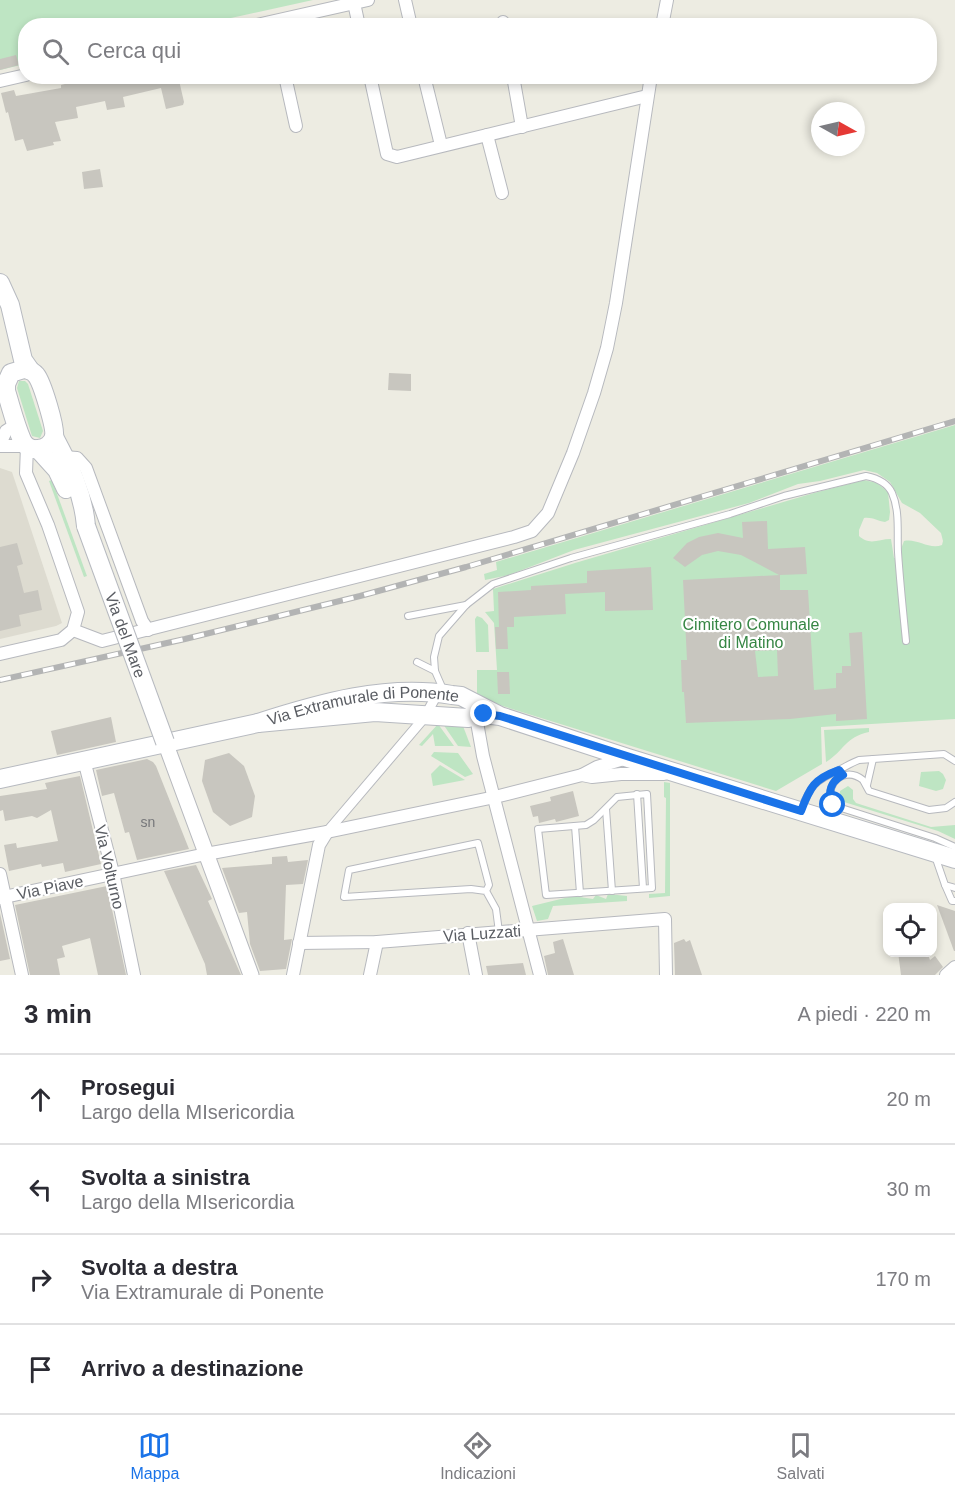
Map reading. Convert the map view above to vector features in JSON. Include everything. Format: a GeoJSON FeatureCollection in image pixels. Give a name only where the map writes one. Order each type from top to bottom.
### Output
{"type":"FeatureCollection","features":[{"type":"Feature","properties":{"kind":"main road","name":"Via del Mare"},"geometry":{"type":"LineString","coordinates":[[0,285],[0,293]]}},
{"type":"Feature","properties":{"kind":"main road","name":"Via del Mare"},"geometry":{"type":"LineString","coordinates":[[0,285],[9,305],[23,360],[39,380],[54,428],[54,437],[84,504],[86,526],[165,742]]}},
{"type":"Feature","properties":{"kind":"main road","name":"Via del Mare"},"geometry":{"type":"LineString","coordinates":[[0,311],[7,369],[7,426],[22,442],[57,470],[73,509],[86,526]]}},
{"type":"Feature","properties":{"kind":"main road"},"geometry":{"type":"LineString","coordinates":[[7,369],[30,370]]}},
{"type":"Feature","properties":{"kind":"main road"},"geometry":{"type":"LineString","coordinates":[[32,448],[49,444],[54,437]]}},
{"type":"Feature","properties":{"kind":"main road","name":"Via Extramurale di Ponente"},"geometry":{"type":"LineString","coordinates":[[0,778],[258,723],[305,708],[383,692],[439,690],[461,696],[476,711],[500,716],[634,765],[681,774],[955,859]]}},
{"type":"Feature","properties":{"kind":"main road","name":"Via Extramurale di Ponente"},"geometry":{"type":"LineString","coordinates":[[258,723],[375,712],[468,718],[476,711]]}},
{"type":"Feature","properties":{"kind":"street"},"geometry":{"type":"LineString","coordinates":[[293,18],[368,0]]}},
{"type":"Feature","properties":{"kind":"street"},"geometry":{"type":"LineString","coordinates":[[405,0],[409,18]]}},
{"type":"Feature","properties":{"kind":"street"},"geometry":{"type":"LineString","coordinates":[[664,18],[667,0]]}},
{"type":"Feature","properties":{"kind":"street"},"geometry":{"type":"LineString","coordinates":[[354,3],[357,18]]}},
{"type":"Feature","properties":{"kind":"street"},"geometry":{"type":"LineString","coordinates":[[0,81],[18,77]]}},
{"type":"Feature","properties":{"kind":"street"},"geometry":{"type":"LineString","coordinates":[[287,84],[296,126]]}},
{"type":"Feature","properties":{"kind":"street"},"geometry":{"type":"LineString","coordinates":[[372,84],[387,154],[398,157],[647,96]]}},
{"type":"Feature","properties":{"kind":"street"},"geometry":{"type":"LineString","coordinates":[[426,84],[441,145]]}},
{"type":"Feature","properties":{"kind":"street"},"geometry":{"type":"LineString","coordinates":[[514,84],[522,126]]}},
{"type":"Feature","properties":{"kind":"street"},"geometry":{"type":"LineString","coordinates":[[74,630],[102,641],[514,537],[532,531],[540,524],[548,513],[573,453],[607,348],[649,84]]}},
{"type":"Feature","properties":{"kind":"street"},"geometry":{"type":"LineString","coordinates":[[487,135],[502,193]]}},
{"type":"Feature","properties":{"kind":"street"},"geometry":{"type":"LineString","coordinates":[[0,654],[61,640],[74,630],[78,612],[48,525],[26,472],[32,448],[0,445],[7,426]]}},
{"type":"Feature","properties":{"kind":"street"},"geometry":{"type":"LineString","coordinates":[[64,457],[77,459],[86,468],[142,621],[148,630]]}},
{"type":"Feature","properties":{"kind":"street"},"geometry":{"type":"LineString","coordinates":[[293,975],[320,845],[327,832],[426,714],[439,690]]}},
{"type":"Feature","properties":{"kind":"street"},"geometry":{"type":"LineString","coordinates":[[476,711],[540,975]]}},
{"type":"Feature","properties":{"kind":"street"},"geometry":{"type":"LineString","coordinates":[[165,742],[250,975]]}},
{"type":"Feature","properties":{"kind":"street","name":"Via Volturno"},"geometry":{"type":"LineString","coordinates":[[84,760],[113,873],[134,975]]}},
{"type":"Feature","properties":{"kind":"street","name":"Via Piave"},"geometry":{"type":"LineString","coordinates":[[2,897],[495,797],[582,775],[597,767],[634,765]]}},
{"type":"Feature","properties":{"kind":"street"},"geometry":{"type":"LineString","coordinates":[[0,874],[2,897],[22,975]]}},
{"type":"Feature","properties":{"kind":"street","name":"Via Luzzati"},"geometry":{"type":"LineString","coordinates":[[299,944],[377,942],[665,919],[666,975]]}},
{"type":"Feature","properties":{"kind":"street"},"geometry":{"type":"LineString","coordinates":[[468,933],[476,975]]}},
{"type":"Feature","properties":{"kind":"street"},"geometry":{"type":"LineString","coordinates":[[370,975],[377,942]]}},
{"type":"Feature","properties":{"kind":"street"},"geometry":{"type":"LineString","coordinates":[[946,975],[955,968]]}},
{"type":"Feature","properties":{"kind":"lane"},"geometry":{"type":"LineString","coordinates":[[439,690],[434,657],[439,636],[466,605],[493,584],[561,561],[730,514],[794,493],[866,476],[879,479],[892,491],[897,517],[898,557],[906,641]]}},
{"type":"Feature","properties":{"kind":"lane"},"geometry":{"type":"LineString","coordinates":[[408,616],[466,605]]}},
{"type":"Feature","properties":{"kind":"lane"},"geometry":{"type":"LineString","coordinates":[[417,662],[435,671]]}},
{"type":"Feature","properties":{"kind":"lane"},"geometry":{"type":"LineString","coordinates":[[955,761],[944,754],[859,760],[847,764],[830,788],[830,799],[835,806],[935,838],[955,847]]}},
{"type":"Feature","properties":{"kind":"lane"},"geometry":{"type":"LineString","coordinates":[[873,759],[867,785],[868,791],[929,810],[946,808],[955,802]]}},
{"type":"Feature","properties":{"kind":"lane"},"geometry":{"type":"LineString","coordinates":[[801,811],[812,785],[819,779],[841,772],[859,777],[867,785]]}},
{"type":"Feature","properties":{"kind":"lane"},"geometry":{"type":"LineString","coordinates":[[646,794],[652,888],[546,895],[538,829],[586,825],[606,808],[616,796],[646,794]]}},
{"type":"Feature","properties":{"kind":"lane"},"geometry":{"type":"LineString","coordinates":[[606,808],[612,891]]}},
{"type":"Feature","properties":{"kind":"lane"},"geometry":{"type":"LineString","coordinates":[[575,826],[580,893]]}},
{"type":"Feature","properties":{"kind":"lane"},"geometry":{"type":"LineString","coordinates":[[478,843],[489,885],[486,891],[471,889],[344,897],[349,870],[478,843]]}},
{"type":"Feature","properties":{"kind":"lane"},"geometry":{"type":"LineString","coordinates":[[934,852],[945,885],[952,901],[955,902]]}},
{"type":"Feature","properties":{"kind":"lane"},"geometry":{"type":"LineString","coordinates":[[945,885],[955,888]]}},
{"type":"Feature","properties":{"kind":"lane"},"geometry":{"type":"LineString","coordinates":[[486,891],[496,909],[499,932]]}},
{"type":"Feature","properties":{"kind":"shaded area"},"geometry":{"type":"Polygon","coordinates":[[[0,468],[12,472],[62,623],[0,639],[0,468]]]}},
{"type":"Feature","properties":{"kind":"green space"},"geometry":{"type":"Polygon","coordinates":[[[0,0],[313,0],[231,18],[18,18],[18,66],[0,70],[0,0]]]}},
{"type":"Feature","properties":{"kind":"green space"},"geometry":{"type":"Polygon","coordinates":[[[19,381],[25,381],[28,384],[43,431],[40,438],[32,436],[17,388],[19,381]]]}},
{"type":"Feature","properties":{"kind":"green space","name":"Cimitero Comunale di Matino"},"geometry":{"type":"Polygon","coordinates":[[[955,425],[955,719],[821,727],[822,764],[776,791],[477,698],[477,670],[497,670],[494,623],[485,612],[494,611],[493,589],[575,563],[864,480],[877,483],[888,492],[890,512],[889,520],[885,522],[864,518],[859,536],[867,541],[891,539],[894,558],[902,557],[901,549],[904,541],[937,546],[942,545],[943,541],[941,533],[920,513],[902,503],[890,482],[877,473],[864,470],[798,484],[749,503],[574,550],[509,575],[485,580],[484,574],[497,570],[496,562],[955,425]]]}},
{"type":"Feature","properties":{"kind":"green space"},"geometry":{"type":"Polygon","coordinates":[[[52,480],[87,576],[84,577],[49,481],[52,480]]]}},
{"type":"Feature","properties":{"kind":"green space"},"geometry":{"type":"Polygon","coordinates":[[[477,616],[488,625],[489,652],[476,652],[475,619],[477,616]]]}},
{"type":"Feature","properties":{"kind":"green space"},"geometry":{"type":"Polygon","coordinates":[[[438,724],[454,746],[435,746],[433,734],[422,746],[419,745],[438,724]]]}},
{"type":"Feature","properties":{"kind":"green space"},"geometry":{"type":"Polygon","coordinates":[[[443,724],[463,726],[471,747],[458,746],[443,724]]]}},
{"type":"Feature","properties":{"kind":"green space"},"geometry":{"type":"Polygon","coordinates":[[[869,728],[869,732],[855,737],[826,762],[824,730],[869,728]]]}},
{"type":"Feature","properties":{"kind":"green space"},"geometry":{"type":"Polygon","coordinates":[[[434,752],[458,753],[473,774],[465,777],[431,756],[434,752]]]}},
{"type":"Feature","properties":{"kind":"green space"},"geometry":{"type":"Polygon","coordinates":[[[440,765],[465,780],[433,786],[431,774],[440,765]]]}},
{"type":"Feature","properties":{"kind":"green space"},"geometry":{"type":"Polygon","coordinates":[[[939,771],[946,780],[943,789],[936,791],[919,786],[921,772],[939,771]]]}},
{"type":"Feature","properties":{"kind":"green space"},"geometry":{"type":"Polygon","coordinates":[[[664,782],[670,783],[670,896],[649,898],[649,894],[665,893],[666,798],[664,797],[664,782]]]}},
{"type":"Feature","properties":{"kind":"green space"},"geometry":{"type":"Polygon","coordinates":[[[848,786],[853,790],[853,799],[856,803],[931,827],[955,825],[955,839],[938,831],[844,802],[840,797],[840,791],[848,786]]]}},
{"type":"Feature","properties":{"kind":"green space"},"geometry":{"type":"Polygon","coordinates":[[[608,894],[627,896],[627,901],[553,906],[548,919],[537,921],[532,906],[573,896],[593,899],[596,895],[606,899],[608,894]]]}},
{"type":"Feature","properties":{"kind":"building"},"geometry":{"type":"Polygon","coordinates":[[[16,55],[18,65],[0,70],[0,59],[16,55]]]}},
{"type":"Feature","properties":{"kind":"building"},"geometry":{"type":"Polygon","coordinates":[[[180,84],[184,102],[183,105],[166,109],[161,88],[123,97],[125,107],[107,110],[105,101],[76,107],[78,118],[55,122],[61,141],[53,142],[54,145],[27,151],[23,139],[15,141],[1,93],[14,90],[16,96],[61,88],[61,85],[180,84]]]}},
{"type":"Feature","properties":{"kind":"building"},"geometry":{"type":"Polygon","coordinates":[[[100,169],[103,187],[84,189],[82,172],[100,169]]]}},
{"type":"Feature","properties":{"kind":"building"},"geometry":{"type":"Polygon","coordinates":[[[389,373],[411,374],[411,391],[388,390],[389,373]]]}},
{"type":"Feature","properties":{"kind":"building"},"geometry":{"type":"Polygon","coordinates":[[[767,521],[768,549],[805,547],[807,574],[779,575],[741,555],[718,551],[702,555],[685,567],[673,558],[687,543],[699,537],[718,533],[743,538],[742,522],[767,521]]]}},
{"type":"Feature","properties":{"kind":"building"},"geometry":{"type":"Polygon","coordinates":[[[17,543],[23,564],[17,566],[24,593],[38,590],[42,610],[19,615],[21,626],[0,631],[0,547],[17,543]]]}},
{"type":"Feature","properties":{"kind":"building"},"geometry":{"type":"Polygon","coordinates":[[[651,567],[653,610],[605,611],[605,592],[565,594],[566,614],[514,617],[514,627],[507,627],[508,649],[496,649],[495,627],[499,627],[498,592],[531,590],[531,586],[587,583],[587,571],[651,567]]]}},
{"type":"Feature","properties":{"kind":"building"},"geometry":{"type":"Polygon","coordinates":[[[780,575],[780,590],[808,590],[814,690],[836,688],[836,673],[842,673],[842,666],[851,666],[849,633],[862,632],[867,719],[836,721],[836,714],[790,719],[686,723],[681,660],[687,660],[683,580],[780,575]],[[777,650],[755,651],[758,677],[778,676],[777,650]]]}},
{"type":"Feature","properties":{"kind":"building"},"geometry":{"type":"Polygon","coordinates":[[[497,672],[509,672],[510,694],[498,694],[497,672]]]}},
{"type":"Feature","properties":{"kind":"building"},"geometry":{"type":"Polygon","coordinates":[[[111,717],[116,742],[57,755],[51,731],[111,717]]]}},
{"type":"Feature","properties":{"kind":"building"},"geometry":{"type":"Polygon","coordinates":[[[229,753],[244,766],[255,796],[252,817],[230,826],[213,812],[202,781],[205,760],[229,753]]]}},
{"type":"Feature","properties":{"kind":"building"},"geometry":{"type":"Polygon","coordinates":[[[147,759],[156,766],[189,849],[137,860],[129,832],[125,833],[114,793],[102,796],[96,770],[147,759]]]}},
{"type":"Feature","properties":{"kind":"building"},"geometry":{"type":"Polygon","coordinates":[[[80,776],[101,864],[65,872],[63,863],[42,867],[41,864],[9,871],[4,845],[16,843],[17,848],[58,841],[51,810],[37,818],[32,816],[5,821],[3,810],[0,811],[0,796],[47,789],[45,783],[80,776]]]}},
{"type":"Feature","properties":{"kind":"building"},"geometry":{"type":"Polygon","coordinates":[[[573,791],[579,816],[556,822],[555,819],[539,823],[538,816],[533,817],[530,806],[551,801],[550,797],[573,791]]]}},
{"type":"Feature","properties":{"kind":"building"},"geometry":{"type":"Polygon","coordinates":[[[287,856],[288,862],[308,860],[303,884],[286,885],[284,940],[292,939],[286,969],[260,971],[250,944],[247,912],[239,913],[222,868],[272,864],[272,857],[287,856]]]}},
{"type":"Feature","properties":{"kind":"building"},"geometry":{"type":"Polygon","coordinates":[[[196,865],[212,899],[208,901],[241,975],[207,975],[205,964],[164,871],[196,865]]]}},
{"type":"Feature","properties":{"kind":"building"},"geometry":{"type":"Polygon","coordinates":[[[107,886],[126,975],[98,975],[90,938],[62,946],[65,957],[57,959],[60,975],[30,975],[15,905],[107,886]]]}},
{"type":"Feature","properties":{"kind":"building"},"geometry":{"type":"Polygon","coordinates":[[[937,905],[955,911],[954,951],[937,905]]]}},
{"type":"Feature","properties":{"kind":"building"},"geometry":{"type":"Polygon","coordinates":[[[0,913],[10,959],[0,961],[0,913]]]}},
{"type":"Feature","properties":{"kind":"building"},"geometry":{"type":"Polygon","coordinates":[[[563,939],[574,975],[548,975],[544,956],[555,953],[553,942],[563,939]]]}},
{"type":"Feature","properties":{"kind":"building"},"geometry":{"type":"Polygon","coordinates":[[[684,939],[686,942],[690,940],[702,975],[675,975],[674,943],[684,939]]]}},
{"type":"Feature","properties":{"kind":"building"},"geometry":{"type":"Polygon","coordinates":[[[899,957],[929,957],[930,960],[936,957],[943,967],[935,975],[901,975],[899,957]]]}},
{"type":"Feature","properties":{"kind":"building"},"geometry":{"type":"Polygon","coordinates":[[[523,963],[526,975],[488,975],[486,966],[523,963]]]}},
{"type":"Feature","properties":{"kind":"railway"},"geometry":{"type":"LineString","coordinates":[[0,680],[185,639],[360,596],[466,567],[955,421]]}},
{"type":"Feature","properties":{"kind":"route"},"geometry":{"type":"LineString","coordinates":[[484,714],[500,716],[801,811],[812,785],[828,774],[839,770],[843,775],[834,781],[830,788],[830,799],[833,805]]}}]}
